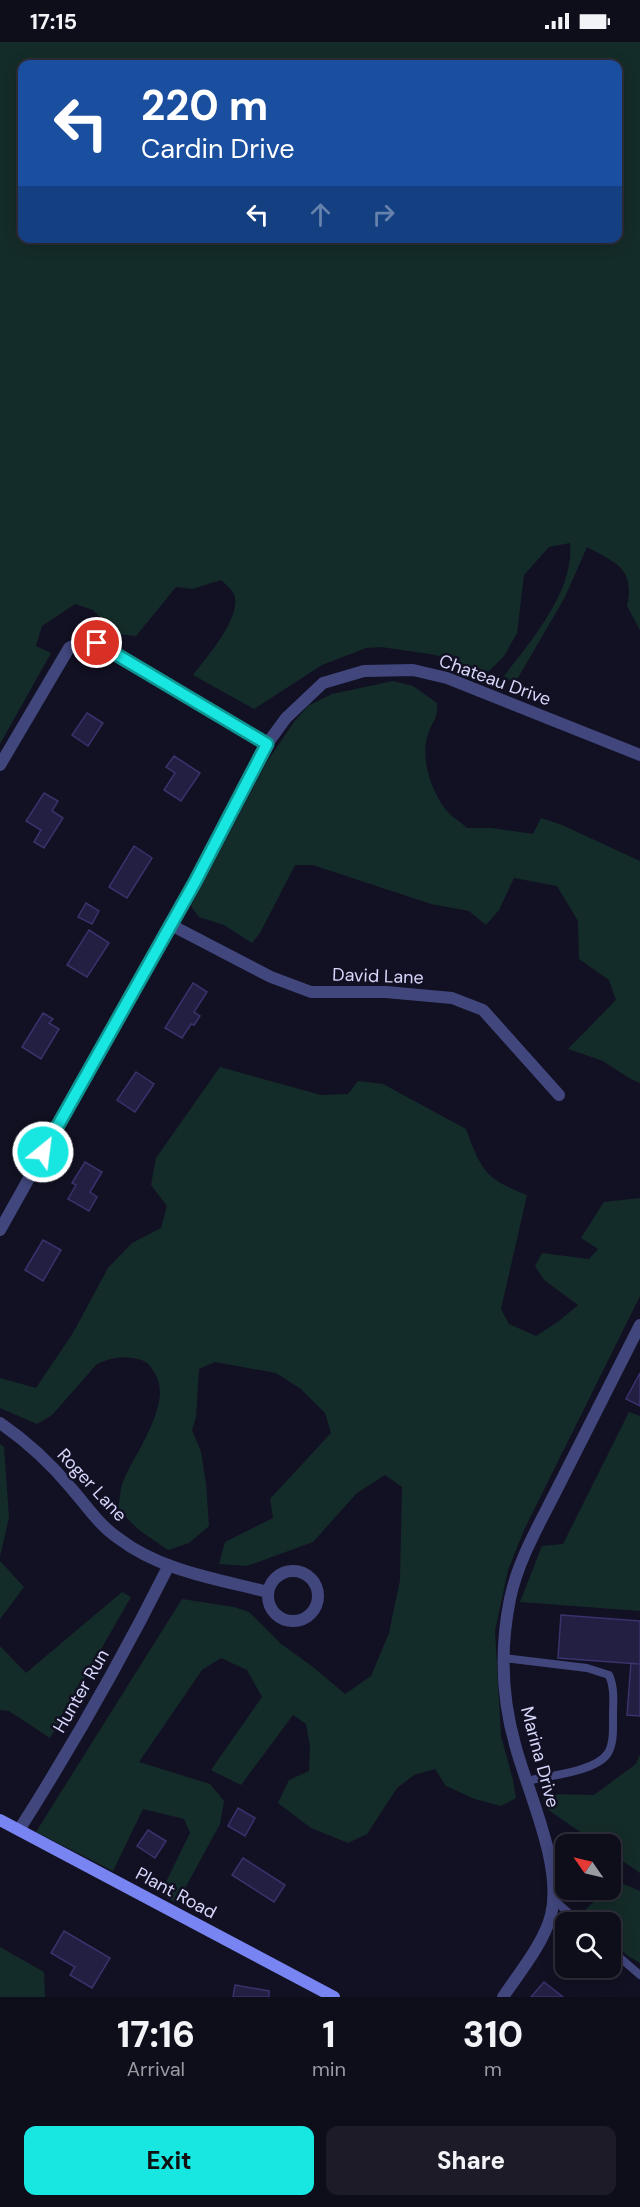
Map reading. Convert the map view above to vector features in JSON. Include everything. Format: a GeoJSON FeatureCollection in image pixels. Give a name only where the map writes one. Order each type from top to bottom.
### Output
{"type":"FeatureCollection","features":[{"type":"Feature","properties":{"kind":"street"},"geometry":{"type":"LineString","coordinates":[[0,765],[69,648],[77,643],[88,641],[97,643],[267,744]]}},
{"type":"Feature","properties":{"kind":"street","name":"Chateau Drive"},"geometry":{"type":"LineString","coordinates":[[0,1230],[171,925],[267,744],[286,718],[323,683],[364,671],[413,670],[447,678],[640,755]]}},
{"type":"Feature","properties":{"kind":"street","name":"David Lane"},"geometry":{"type":"LineString","coordinates":[[171,925],[271,977],[311,992],[386,992],[452,998],[483,1010],[560,1095]]}},
{"type":"Feature","properties":{"kind":"street","name":"Marina Drive"},"geometry":{"type":"LineString","coordinates":[[503,1997],[545,1931],[551,1915],[554,1887],[549,1855],[515,1746],[507,1708],[503,1658],[510,1599],[524,1557],[640,1325]]}},
{"type":"Feature","properties":{"kind":"street","name":"Roger Lane"},"geometry":{"type":"LineString","coordinates":[[0,1423],[41,1458],[117,1538],[168,1567],[268,1592]]}},
{"type":"Feature","properties":{"kind":"street","name":"Hunter Run"},"geometry":{"type":"LineString","coordinates":[[19,1830],[47,1786],[127,1646],[168,1567]]}},
{"type":"Feature","properties":{"kind":"street"},"geometry":{"type":"LineString","coordinates":[[293,1570],[307,1574],[312,1579],[316,1585],[318,1599],[312,1612],[300,1620],[293,1621],[274,1613],[268,1600],[268,1592],[274,1579],[293,1570]]}},
{"type":"Feature","properties":{"kind":"street","name":"Plant Road"},"geometry":{"type":"LineString","coordinates":[[0,1820],[334,1997]]}},
{"type":"Feature","properties":{"kind":"lane"},"geometry":{"type":"LineString","coordinates":[[503,1658],[587,1668],[609,1675],[613,1683],[613,1728],[608,1752],[601,1760],[589,1767],[526,1780]]}},
{"type":"Feature","properties":{"kind":"lane"},"geometry":{"type":"LineString","coordinates":[[553,1899],[568,1912]]}},
{"type":"Feature","properties":{"kind":"lane"},"geometry":{"type":"LineString","coordinates":[[621,1959],[640,1975]]}},
{"type":"Feature","properties":{"kind":"green space"},"geometry":{"type":"Polygon","coordinates":[[[0,42],[640,42],[640,630],[627,606],[629,593],[626,575],[615,563],[587,547],[565,597],[515,683],[504,676],[538,631],[558,597],[566,579],[570,561],[570,543],[549,547],[524,575],[517,633],[504,656],[489,671],[467,668],[436,655],[381,647],[366,648],[322,665],[254,709],[193,675],[222,636],[233,614],[234,594],[221,580],[192,589],[176,587],[136,636],[116,634],[93,610],[75,604],[42,626],[36,646],[51,653],[0,744],[0,42]]]}},
{"type":"Feature","properties":{"kind":"green space"},"geometry":{"type":"Polygon","coordinates":[[[393,681],[413,686],[437,703],[436,716],[426,743],[428,774],[446,810],[467,828],[492,828],[533,834],[541,818],[562,825],[640,861],[640,1083],[603,1061],[568,1049],[616,1000],[609,980],[579,959],[578,921],[557,886],[514,878],[499,910],[486,925],[469,911],[431,904],[313,865],[295,865],[260,933],[252,943],[224,925],[199,917],[191,906],[268,760],[308,706],[332,694],[393,681]]]}},
{"type":"Feature","properties":{"kind":"green space"},"geometry":{"type":"Polygon","coordinates":[[[220,1067],[321,1095],[348,1094],[358,1081],[383,1084],[466,1129],[486,1171],[502,1184],[527,1195],[501,1309],[509,1324],[536,1336],[578,1305],[544,1280],[535,1266],[542,1253],[589,1259],[598,1249],[581,1238],[604,1202],[640,1198],[640,1296],[524,1530],[508,1570],[495,1631],[501,1736],[516,1798],[501,1806],[475,1799],[446,1786],[435,1769],[414,1775],[397,1788],[367,1834],[348,1843],[311,1828],[278,1803],[289,1780],[309,1771],[310,1746],[306,1724],[293,1715],[241,1785],[211,1770],[262,1697],[247,1670],[221,1658],[202,1670],[139,1762],[210,1784],[224,1801],[220,1824],[177,1903],[160,1894],[190,1833],[184,1819],[143,1809],[113,1871],[36,1832],[182,1599],[234,1607],[249,1612],[280,1643],[345,1694],[371,1676],[389,1633],[400,1580],[402,1487],[385,1475],[357,1493],[313,1542],[247,1566],[219,1564],[225,1542],[273,1518],[270,1499],[331,1433],[325,1413],[301,1389],[276,1373],[215,1362],[199,1369],[196,1417],[192,1430],[201,1452],[209,1526],[189,1543],[168,1550],[139,1530],[118,1509],[123,1482],[150,1428],[160,1398],[159,1384],[147,1363],[136,1358],[125,1357],[113,1358],[97,1364],[52,1415],[37,1424],[0,1408],[0,1378],[36,1388],[73,1333],[108,1268],[132,1243],[161,1228],[167,1206],[151,1185],[156,1158],[220,1067]]]}},
{"type":"Feature","properties":{"kind":"green space"},"geometry":{"type":"Polygon","coordinates":[[[629,1412],[640,1416],[640,1611],[520,1602],[542,1546],[563,1544],[629,1412]]]}},
{"type":"Feature","properties":{"kind":"green space"},"geometry":{"type":"Polygon","coordinates":[[[0,1444],[4,1447],[9,1517],[0,1557],[0,1444]]]}},
{"type":"Feature","properties":{"kind":"green space"},"geometry":{"type":"Polygon","coordinates":[[[0,1561],[24,1587],[0,1619],[0,1561]]]}},
{"type":"Feature","properties":{"kind":"green space"},"geometry":{"type":"Polygon","coordinates":[[[122,1592],[131,1597],[50,1738],[9,1711],[0,1710],[0,1646],[26,1673],[122,1592]]]}},
{"type":"Feature","properties":{"kind":"green space"},"geometry":{"type":"Polygon","coordinates":[[[640,1754],[640,1873],[621,1860],[621,1834],[583,1834],[547,1809],[542,1794],[594,1795],[636,1764],[640,1754]]]}},
{"type":"Feature","properties":{"kind":"green space"},"geometry":{"type":"Polygon","coordinates":[[[621,1883],[640,1891],[640,1963],[621,1949],[621,1912],[587,1912],[586,1909],[596,1900],[621,1900],[621,1883]]]}},
{"type":"Feature","properties":{"kind":"green space"},"geometry":{"type":"Polygon","coordinates":[[[0,1947],[44,1972],[45,1997],[0,1997],[0,1947]]]}},
{"type":"Feature","properties":{"kind":"building"},"geometry":{"type":"Polygon","coordinates":[[[87,713],[103,723],[88,746],[72,735],[87,713]]]}},
{"type":"Feature","properties":{"kind":"building"},"geometry":{"type":"Polygon","coordinates":[[[174,756],[200,773],[181,801],[164,790],[175,773],[166,767],[174,756]]]}},
{"type":"Feature","properties":{"kind":"building"},"geometry":{"type":"Polygon","coordinates":[[[44,793],[58,801],[52,811],[63,818],[44,848],[34,842],[41,830],[26,821],[44,793]]]}},
{"type":"Feature","properties":{"kind":"building"},"geometry":{"type":"Polygon","coordinates":[[[134,846],[152,858],[127,898],[109,887],[134,846]]]}},
{"type":"Feature","properties":{"kind":"building"},"geometry":{"type":"Polygon","coordinates":[[[86,903],[99,911],[92,924],[78,917],[86,903]]]}},
{"type":"Feature","properties":{"kind":"building"},"geometry":{"type":"Polygon","coordinates":[[[89,930],[109,943],[87,977],[67,965],[89,930]]]}},
{"type":"Feature","properties":{"kind":"building"},"geometry":{"type":"Polygon","coordinates":[[[193,983],[207,992],[194,1012],[200,1016],[194,1025],[191,1024],[182,1038],[165,1028],[193,983]]]}},
{"type":"Feature","properties":{"kind":"building"},"geometry":{"type":"Polygon","coordinates":[[[43,1013],[53,1019],[49,1023],[59,1029],[41,1059],[22,1047],[43,1013]]]}},
{"type":"Feature","properties":{"kind":"building"},"geometry":{"type":"Polygon","coordinates":[[[136,1072],[154,1084],[135,1112],[117,1100],[136,1072]]]}},
{"type":"Feature","properties":{"kind":"building"},"geometry":{"type":"Polygon","coordinates":[[[85,1162],[102,1172],[90,1192],[97,1197],[89,1211],[68,1199],[76,1185],[72,1183],[85,1162]]]}},
{"type":"Feature","properties":{"kind":"building"},"geometry":{"type":"Polygon","coordinates":[[[43,1240],[61,1250],[43,1281],[25,1270],[43,1240]]]}},
{"type":"Feature","properties":{"kind":"building"},"geometry":{"type":"Polygon","coordinates":[[[640,1373],[640,1406],[626,1399],[640,1373]]]}},
{"type":"Feature","properties":{"kind":"building"},"geometry":{"type":"Polygon","coordinates":[[[561,1615],[640,1621],[640,1716],[627,1715],[631,1663],[558,1658],[561,1615]]]}},
{"type":"Feature","properties":{"kind":"building"},"geometry":{"type":"Polygon","coordinates":[[[238,1808],[255,1818],[245,1836],[228,1826],[238,1808]]]}},
{"type":"Feature","properties":{"kind":"building"},"geometry":{"type":"Polygon","coordinates":[[[148,1830],[166,1841],[155,1858],[137,1846],[148,1830]]]}},
{"type":"Feature","properties":{"kind":"building"},"geometry":{"type":"Polygon","coordinates":[[[243,1858],[285,1885],[274,1902],[232,1875],[243,1858]]]}},
{"type":"Feature","properties":{"kind":"building"},"geometry":{"type":"Polygon","coordinates":[[[64,1931],[110,1958],[92,1988],[70,1975],[75,1967],[51,1953],[64,1931]]]}},
{"type":"Feature","properties":{"kind":"building"},"geometry":{"type":"Polygon","coordinates":[[[544,1982],[563,1997],[531,1997],[544,1982]]]}},
{"type":"Feature","properties":{"kind":"building"},"geometry":{"type":"Polygon","coordinates":[[[235,1985],[269,1991],[269,1997],[233,1997],[235,1985]]]}},
{"type":"Feature","properties":{"kind":"route"},"geometry":{"type":"LineString","coordinates":[[43,1152],[195,882],[267,744],[97,643]]}}]}
